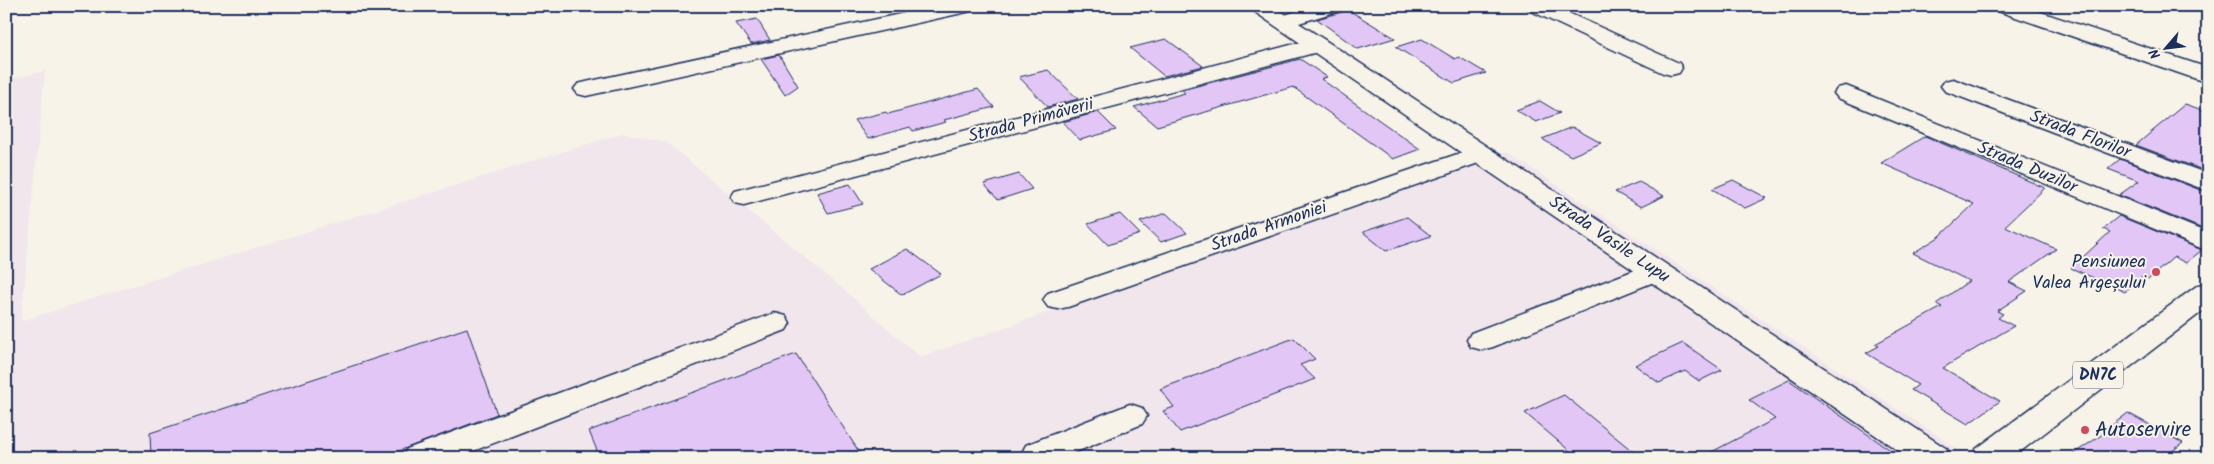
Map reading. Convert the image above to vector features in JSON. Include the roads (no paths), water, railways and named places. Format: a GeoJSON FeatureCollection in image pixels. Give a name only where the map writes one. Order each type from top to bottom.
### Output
{"type":"FeatureCollection","features":[{"type":"Feature","properties":{"kind":"street"},"geometry":{"type":"LineString","coordinates":[[586,89],[967,6]]}},
{"type":"Feature","properties":{"kind":"street","name":"Strada Vasile Lupu"},"geometry":{"type":"LineString","coordinates":[[1259,6],[1936,458]]}},
{"type":"Feature","properties":{"kind":"street"},"geometry":{"type":"LineString","coordinates":[[1282,22],[1334,6]]}},
{"type":"Feature","properties":{"kind":"street"},"geometry":{"type":"LineString","coordinates":[[1536,6],[1671,68]]}},
{"type":"Feature","properties":{"kind":"street"},"geometry":{"type":"LineString","coordinates":[[2002,6],[2208,76]]}},
{"type":"Feature","properties":{"kind":"street","name":"Strada Primăverii"},"geometry":{"type":"LineString","coordinates":[[744,197],[1317,45]]}},
{"type":"Feature","properties":{"kind":"street","name":"Strada Florilor"},"geometry":{"type":"LineString","coordinates":[[1953,86],[2208,183]]}},
{"type":"Feature","properties":{"kind":"street","name":"Strada Duzilor"},"geometry":{"type":"LineString","coordinates":[[1846,93],[2208,244]]}},
{"type":"Feature","properties":{"kind":"street","name":"Strada Armoniei"},"geometry":{"type":"LineString","coordinates":[[1058,300],[1481,154]]}},
{"type":"Feature","properties":{"kind":"street"},"geometry":{"type":"LineString","coordinates":[[1482,340],[1656,271]]}},
{"type":"Feature","properties":{"kind":"street","name":"DN7C"},"geometry":{"type":"LineString","coordinates":[[1988,458],[2208,292]]}},
{"type":"Feature","properties":{"kind":"street"},"geometry":{"type":"LineString","coordinates":[[419,458],[775,323]]}},
{"type":"Feature","properties":{"kind":"street"},"geometry":{"type":"LineString","coordinates":[[1036,458],[1038,454],[1130,416]]}},
{"type":"Feature","properties":{"kind":"place","name":"Pensiunea Valea Argeșului"},"geometry":{"type":"Point","coordinates":[2156,272]}},
{"type":"Feature","properties":{"kind":"place","name":"Autoservire"},"geometry":{"type":"Point","coordinates":[2085,430]}}]}
